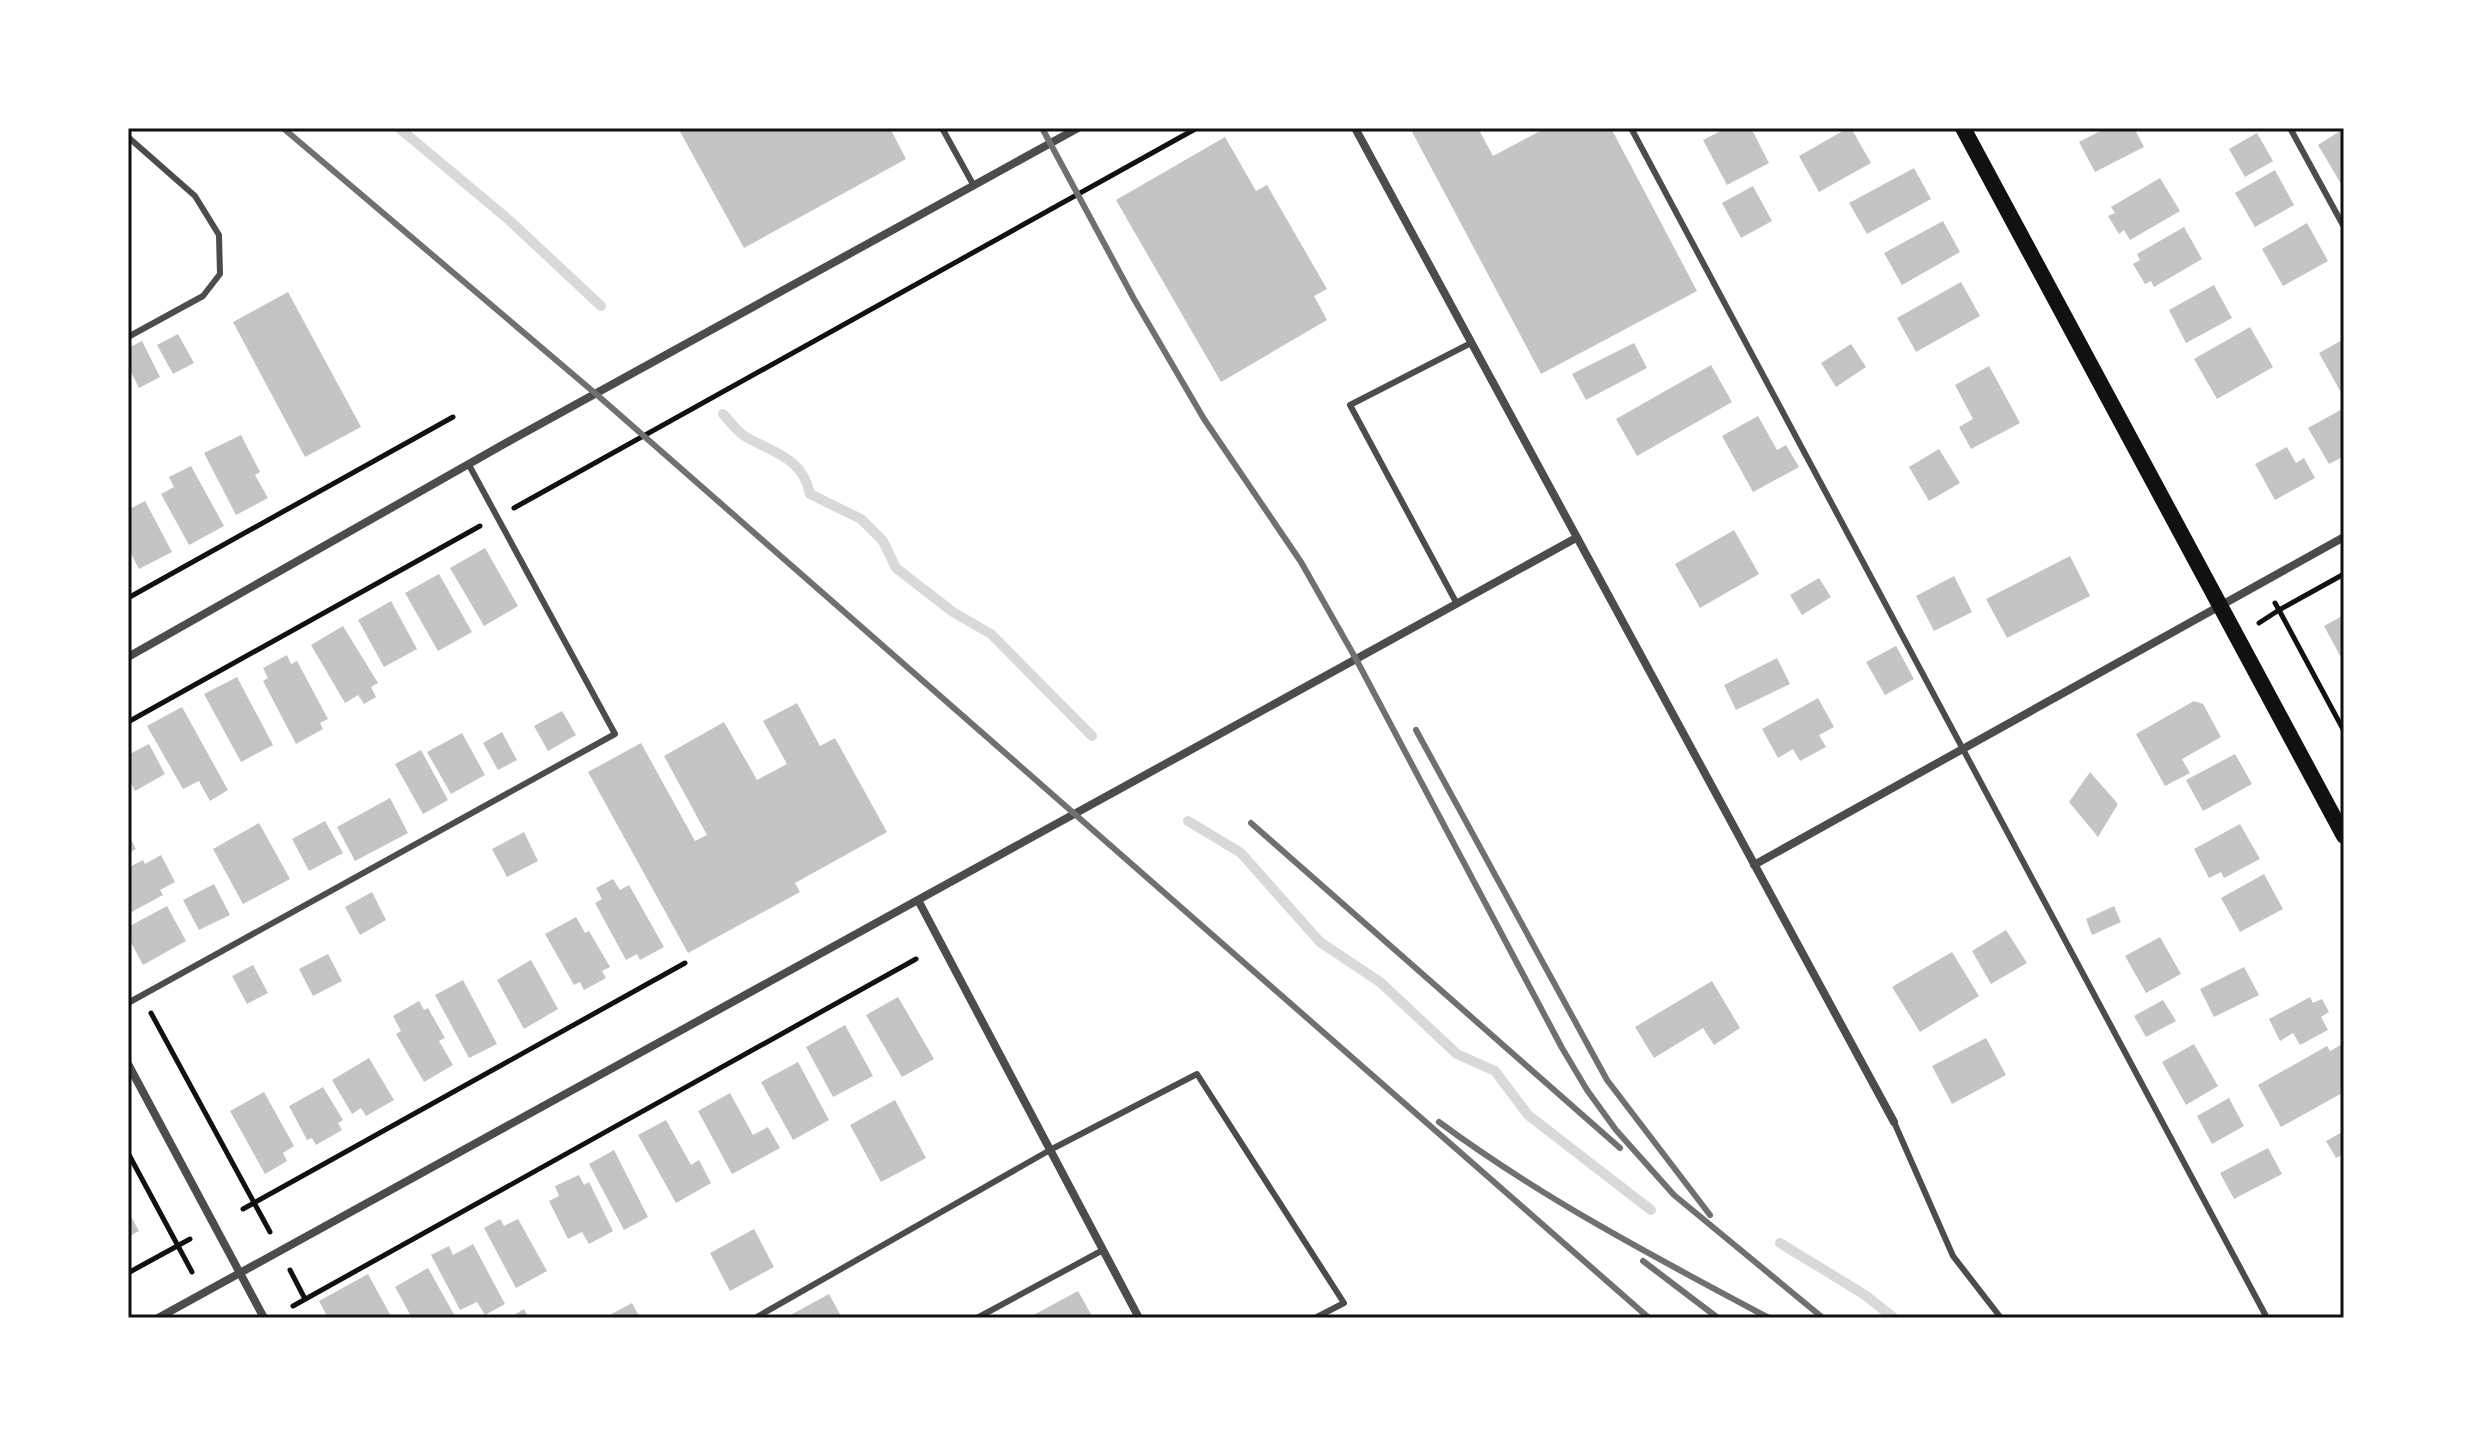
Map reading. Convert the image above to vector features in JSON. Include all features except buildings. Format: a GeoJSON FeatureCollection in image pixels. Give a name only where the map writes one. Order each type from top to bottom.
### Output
{"type":"FeatureCollection","features":[{"type":"Feature","properties":{"kind":"main road"},"geometry":{"type":"LineString","coordinates":[[1963,128],[2344,836]]}},
{"type":"Feature","properties":{"kind":"street"},"geometry":{"type":"LineString","coordinates":[[128,657],[1078,128]]}},
{"type":"Feature","properties":{"kind":"street"},"geometry":{"type":"LineString","coordinates":[[1355,128],[1894,1122]]}},
{"type":"Feature","properties":{"kind":"street"},"geometry":{"type":"LineString","coordinates":[[1754,865],[2344,537]]}},
{"type":"Feature","properties":{"kind":"street"},"geometry":{"type":"LineString","coordinates":[[158,1318],[1576,538]]}},
{"type":"Feature","properties":{"kind":"street"},"geometry":{"type":"LineString","coordinates":[[918,900],[1139,1318]]}},
{"type":"Feature","properties":{"kind":"street"},"geometry":{"type":"LineString","coordinates":[[128,1064],[264,1318]]}},
{"type":"Feature","properties":{"kind":"lane"},"geometry":{"type":"LineString","coordinates":[[942,128],[974,186]]}},
{"type":"Feature","properties":{"kind":"lane"},"geometry":{"type":"LineString","coordinates":[[1631,128],[2267,1318]]}},
{"type":"Feature","properties":{"kind":"lane"},"geometry":{"type":"LineString","coordinates":[[2290,128],[2344,227]]}},
{"type":"Feature","properties":{"kind":"lane"},"geometry":{"type":"LineString","coordinates":[[128,137],[195,196],[219,235],[220,274],[203,296],[128,337]]}},
{"type":"Feature","properties":{"kind":"lane"},"geometry":{"type":"LineString","coordinates":[[1457,604],[1350,405],[1471,343]]}},
{"type":"Feature","properties":{"kind":"lane"},"geometry":{"type":"LineString","coordinates":[[128,1003],[615,734],[469,465]]}},
{"type":"Feature","properties":{"kind":"lane"},"geometry":{"type":"LineString","coordinates":[[755,1318],[1050,1150],[1197,1074],[1344,1303],[1315,1318]]}},
{"type":"Feature","properties":{"kind":"lane"},"geometry":{"type":"LineString","coordinates":[[1894,1122],[1953,1256],[2001,1318]]}},
{"type":"Feature","properties":{"kind":"lane"},"geometry":{"type":"LineString","coordinates":[[977,1318],[1103,1250]]}},
{"type":"Feature","properties":{"kind":"path"},"geometry":{"type":"LineString","coordinates":[[128,722],[1197,128]]}},
{"type":"Feature","properties":{"kind":"path"},"geometry":{"type":"LineString","coordinates":[[128,598],[453,417]]}},
{"type":"Feature","properties":{"kind":"path"},"geometry":{"type":"LineString","coordinates":[[2259,623],[2344,574]]}},
{"type":"Feature","properties":{"kind":"path"},"geometry":{"type":"LineString","coordinates":[[2275,603],[2344,731]]}},
{"type":"Feature","properties":{"kind":"path"},"geometry":{"type":"LineString","coordinates":[[293,1306],[916,959]]}},
{"type":"Feature","properties":{"kind":"path"},"geometry":{"type":"LineString","coordinates":[[243,1209],[685,963]]}},
{"type":"Feature","properties":{"kind":"path"},"geometry":{"type":"LineString","coordinates":[[142,996],[270,1232]]}},
{"type":"Feature","properties":{"kind":"path"},"geometry":{"type":"LineString","coordinates":[[128,1153],[192,1272]]}},
{"type":"Feature","properties":{"kind":"path"},"geometry":{"type":"LineString","coordinates":[[128,1273],[190,1239]]}},
{"type":"Feature","properties":{"kind":"path"},"geometry":{"type":"LineString","coordinates":[[290,1270],[305,1299]]}},
{"type":"Feature","properties":{"kind":"waterway"},"geometry":{"type":"LineString","coordinates":[[399,128],[509,220],[601,306]]}},
{"type":"Feature","properties":{"kind":"waterway"},"geometry":{"type":"LineString","coordinates":[[723,414],[743,435],[794,464],[801,472],[810,494],[861,519],[883,541],[896,568],[953,612],[991,634],[1092,736]]}},
{"type":"Feature","properties":{"kind":"waterway"},"geometry":{"type":"LineString","coordinates":[[1188,821],[1241,853],[1320,942],[1380,982],[1457,1054],[1495,1071],[1528,1115],[1651,1210]]}},
{"type":"Feature","properties":{"kind":"waterway"},"geometry":{"type":"LineString","coordinates":[[1780,1243],[1865,1295],[1894,1318]]}},
{"type":"Feature","properties":{"kind":"railway"},"geometry":{"type":"LineString","coordinates":[[283,128],[596,394],[1649,1318]]}},
{"type":"Feature","properties":{"kind":"railway"},"geometry":{"type":"LineString","coordinates":[[1042,128],[1134,299],[1204,419],[1301,562],[1356,659],[1587,1090],[1616,1130],[1674,1195],[1823,1318]]}},
{"type":"Feature","properties":{"kind":"railway"},"geometry":{"type":"LineString","coordinates":[[1416,730],[1607,1080],[1710,1215]]}},
{"type":"Feature","properties":{"kind":"railway"},"geometry":{"type":"LineString","coordinates":[[1251,823],[1620,1148]]}},
{"type":"Feature","properties":{"kind":"railway"},"geometry":{"type":"LineString","coordinates":[[1439,1122],[1559,1202],[1769,1318]]}},
{"type":"Feature","properties":{"kind":"railway"},"geometry":{"type":"LineString","coordinates":[[1643,1261],[1718,1318]]}}]}
